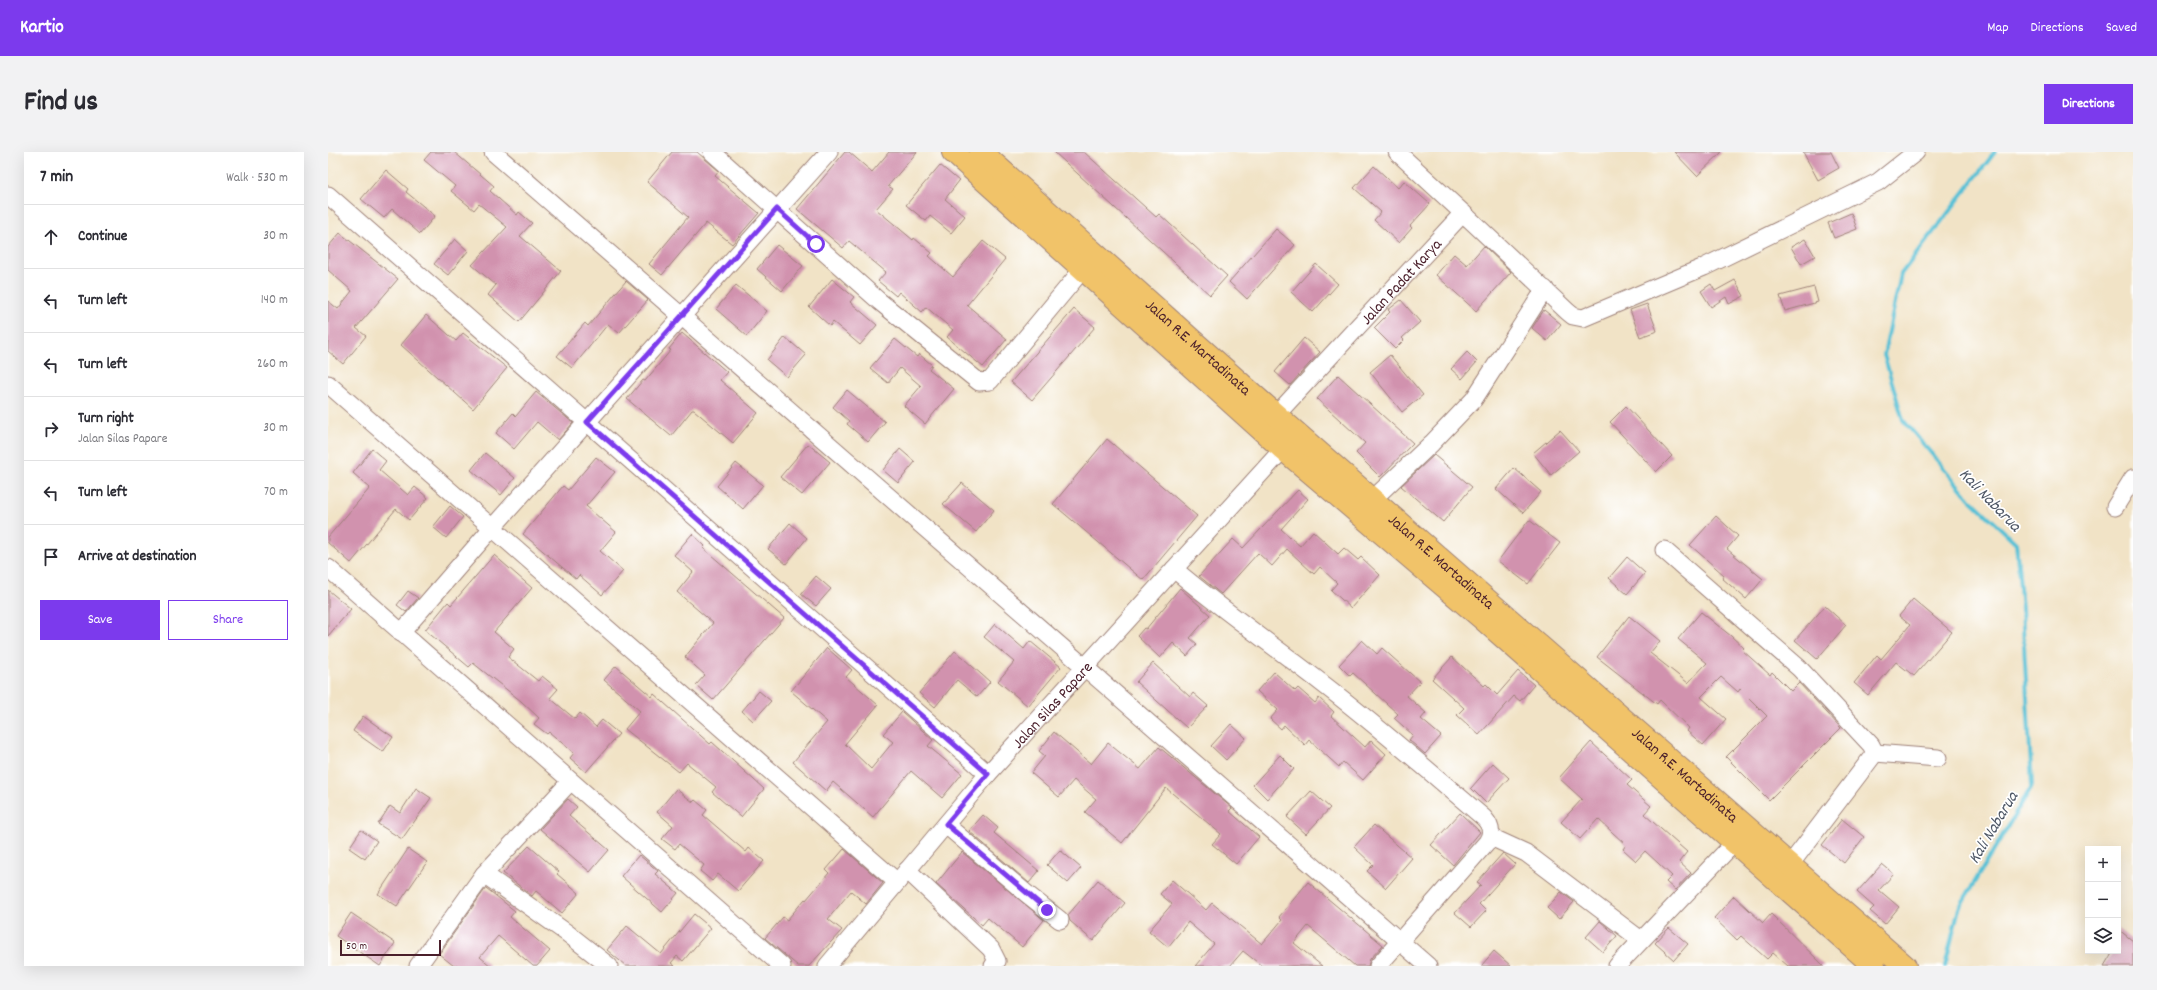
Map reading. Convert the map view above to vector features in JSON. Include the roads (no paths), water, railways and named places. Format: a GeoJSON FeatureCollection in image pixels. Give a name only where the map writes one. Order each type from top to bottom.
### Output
{"type":"FeatureCollection","features":[{"type":"Feature","properties":{"kind":"highway","name":"Jalan R.E. Martadinata"},"geometry":{"type":"LineString","coordinates":[[953,152],[1082,270],[1283,449],[1483,619],[1789,866],[1905,966]]}},
{"type":"Feature","properties":{"kind":"highway","name":"Jalan R.E. Martadinata"},"geometry":{"type":"LineString","coordinates":[[981,152],[1372,500],[1625,734],[1734,843],[1874,966]]}},
{"type":"Feature","properties":{"kind":"street"},"geometry":{"type":"LineString","coordinates":[[493,152],[1428,966]]}},
{"type":"Feature","properties":{"kind":"street"},"geometry":{"type":"LineString","coordinates":[[712,152],[880,301],[976,381],[983,383],[990,381],[1082,270]]}},
{"type":"Feature","properties":{"kind":"street"},"geometry":{"type":"LineString","coordinates":[[401,633],[492,528],[829,152]]}},
{"type":"Feature","properties":{"kind":"street"},"geometry":{"type":"LineString","coordinates":[[1397,152],[1573,316],[1583,318],[1704,267],[1878,182],[1916,152]]}},
{"type":"Feature","properties":{"kind":"street"},"geometry":{"type":"LineString","coordinates":[[328,195],[988,774]]}},
{"type":"Feature","properties":{"kind":"street","name":"Jalan Padat Karya"},"geometry":{"type":"LineString","coordinates":[[1276,415],[1463,213]]}},
{"type":"Feature","properties":{"kind":"street"},"geometry":{"type":"LineString","coordinates":[[1372,500],[1437,438],[1474,399],[1545,289]]}},
{"type":"Feature","properties":{"kind":"street"},"geometry":{"type":"LineString","coordinates":[[328,384],[492,528],[902,876],[991,949],[997,961],[993,966]]}},
{"type":"Feature","properties":{"kind":"street","name":"Jalan Silas Papare"},"geometry":{"type":"LineString","coordinates":[[827,966],[988,774],[1283,449]]}},
{"type":"Feature","properties":{"kind":"street"},"geometry":{"type":"LineString","coordinates":[[2115,507],[2133,478]]}},
{"type":"Feature","properties":{"kind":"street"},"geometry":{"type":"LineString","coordinates":[[1664,550],[1799,668],[1871,745],[1875,753]]}},
{"type":"Feature","properties":{"kind":"street"},"geometry":{"type":"LineString","coordinates":[[328,568],[570,782],[782,966]]}},
{"type":"Feature","properties":{"kind":"street"},"geometry":{"type":"LineString","coordinates":[[1174,569],[1212,601],[1323,684],[1484,818],[1490,827],[1491,837],[1378,966]]}},
{"type":"Feature","properties":{"kind":"street"},"geometry":{"type":"LineString","coordinates":[[1875,753],[1938,758]]}},
{"type":"Feature","properties":{"kind":"street"},"geometry":{"type":"LineString","coordinates":[[1789,866],[1875,753]]}},
{"type":"Feature","properties":{"kind":"street"},"geometry":{"type":"LineString","coordinates":[[418,966],[484,874],[570,782]]}},
{"type":"Feature","properties":{"kind":"street"},"geometry":{"type":"LineString","coordinates":[[946,824],[1027,894],[1060,920]]}},
{"type":"Feature","properties":{"kind":"street"},"geometry":{"type":"LineString","coordinates":[[1491,837],[1526,853],[1641,940]]}},
{"type":"Feature","properties":{"kind":"street"},"geometry":{"type":"LineString","coordinates":[[1617,966],[1734,843]]}},
{"type":"Feature","properties":{"kind":"street"},"geometry":{"type":"LineString","coordinates":[[484,874],[567,933],[609,966]]}},
{"type":"Feature","properties":{"kind":"waterway","name":"Kali Nabarua"},"geometry":{"type":"LineString","coordinates":[[1945,966],[1959,908],[2032,786],[2022,609],[2016,543],[1968,497],[1903,420],[1884,355],[1901,274],[1995,152]]}}]}
